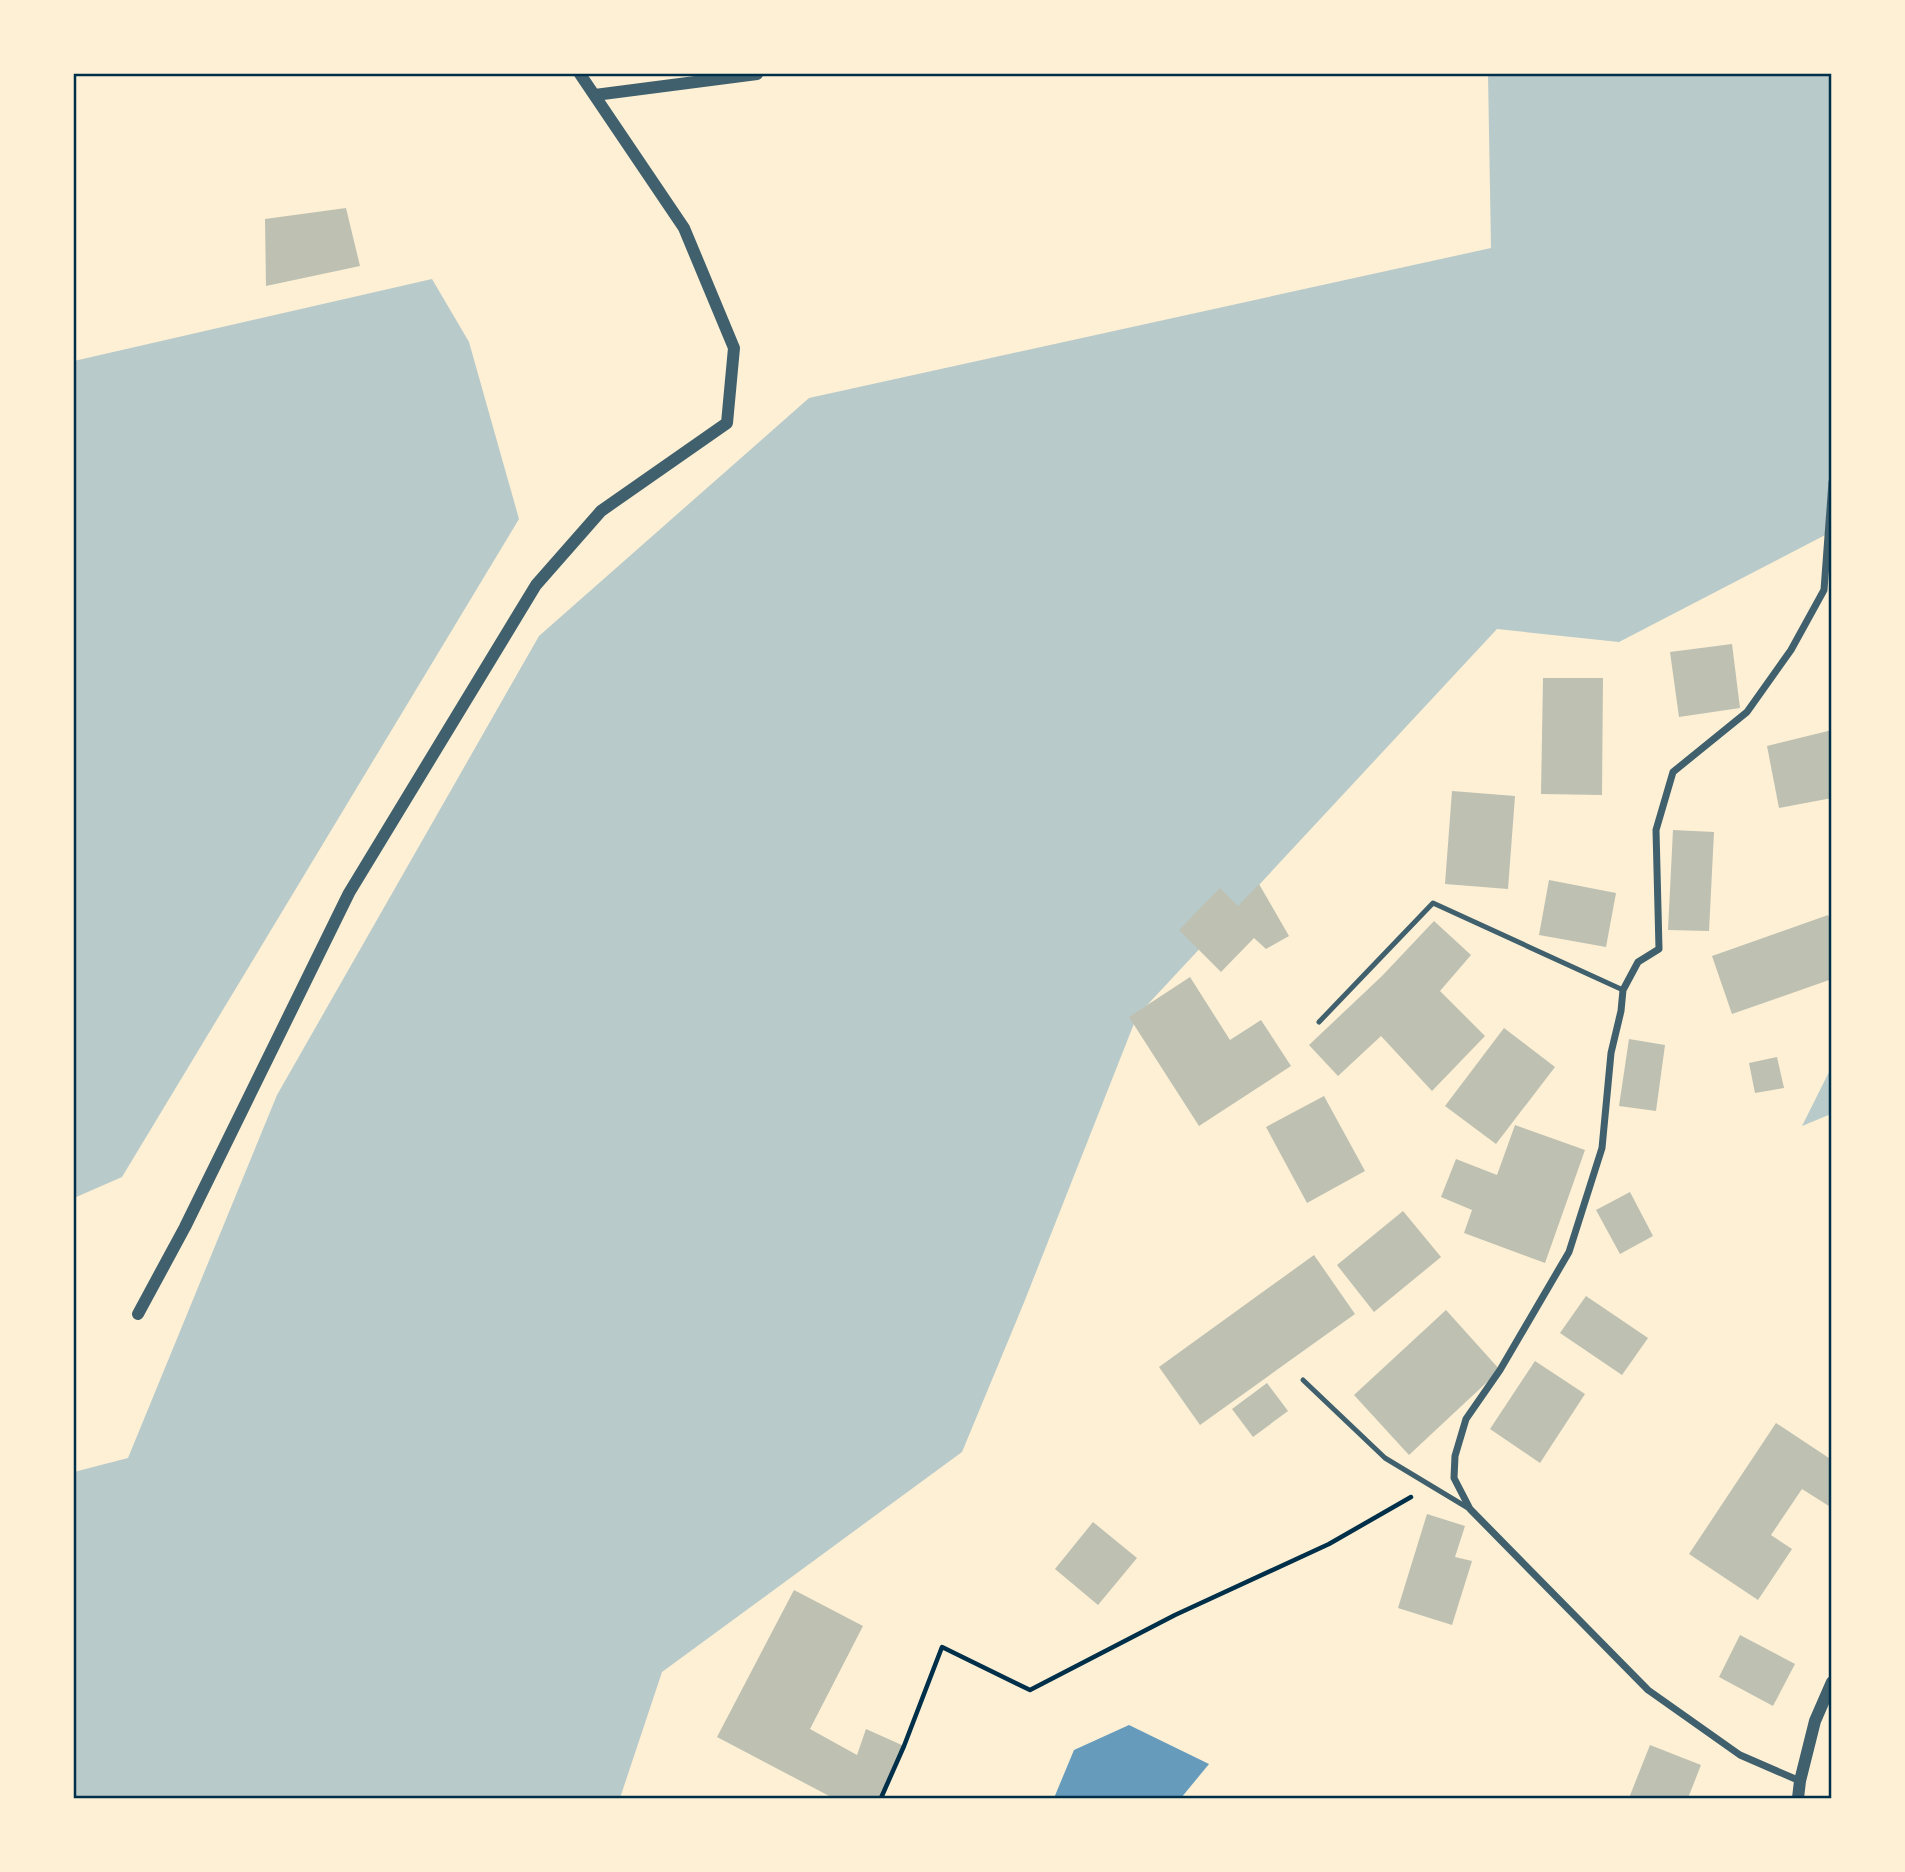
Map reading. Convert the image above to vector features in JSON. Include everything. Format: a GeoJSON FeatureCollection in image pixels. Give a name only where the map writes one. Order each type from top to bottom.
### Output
{"type":"FeatureCollection","features":[{"type":"Feature","properties":{"kind":"street"},"geometry":{"type":"LineString","coordinates":[[138,1314],[185,1227],[349,893],[536,585],[601,511],[727,423],[734,348],[684,228],[580,74]]}},
{"type":"Feature","properties":{"kind":"street"},"geometry":{"type":"LineString","coordinates":[[595,95],[757,74]]}},
{"type":"Feature","properties":{"kind":"street"},"geometry":{"type":"LineString","coordinates":[[1800,1781],[1740,1755],[1648,1690],[1470,1509],[1454,1478],[1455,1456],[1466,1419],[1500,1370],[1569,1252],[1602,1148],[1611,1054],[1623,990],[1638,962],[1659,949],[1656,830],[1673,772],[1747,712],[1791,650],[1824,590],[1832,482]]}},
{"type":"Feature","properties":{"kind":"street"},"geometry":{"type":"LineString","coordinates":[[1798,1798],[1815,1721],[1832,1682]]}},
{"type":"Feature","properties":{"kind":"lane"},"geometry":{"type":"LineString","coordinates":[[1319,1022],[1433,903],[1623,990]]}},
{"type":"Feature","properties":{"kind":"lane"},"geometry":{"type":"LineString","coordinates":[[1303,1380],[1385,1458],[1470,1509]]}},
{"type":"Feature","properties":{"kind":"path"},"geometry":{"type":"LineString","coordinates":[[881,1798],[942,1647],[1030,1690],[1175,1615],[1329,1544],[1431,1486]]}},
{"type":"Feature","properties":{"kind":"shaded area"},"geometry":{"type":"Polygon","coordinates":[[[1488,74],[1831,74],[1831,532],[1619,642],[1497,629],[1137,1016],[962,1452],[662,1672],[620,1798],[74,1798],[74,1472],[128,1458],[277,1095],[539,636],[809,398],[1491,248],[1488,74]]]}},
{"type":"Feature","properties":{"kind":"shaded area"},"geometry":{"type":"Polygon","coordinates":[[[432,279],[469,342],[519,519],[122,1177],[74,1198],[74,361],[432,279]]]}},
{"type":"Feature","properties":{"kind":"shaded area"},"geometry":{"type":"Polygon","coordinates":[[[1831,1068],[1831,1114],[1802,1126],[1831,1068]]]}},
{"type":"Feature","properties":{"kind":"water"},"geometry":{"type":"Polygon","coordinates":[[[1129,1725],[1209,1764],[1181,1798],[1054,1798],[1074,1750],[1129,1725]]]}},
{"type":"Feature","properties":{"kind":"building"},"geometry":{"type":"Polygon","coordinates":[[[346,208],[360,266],[266,286],[265,219],[346,208]]]}},
{"type":"Feature","properties":{"kind":"building"},"geometry":{"type":"Polygon","coordinates":[[[1732,644],[1740,708],[1679,717],[1670,652],[1732,644]]]}},
{"type":"Feature","properties":{"kind":"building"},"geometry":{"type":"Polygon","coordinates":[[[1543,678],[1603,678],[1602,795],[1541,794],[1543,678]]]}},
{"type":"Feature","properties":{"kind":"building"},"geometry":{"type":"Polygon","coordinates":[[[1832,730],[1832,798],[1779,808],[1767,746],[1832,730]]]}},
{"type":"Feature","properties":{"kind":"building"},"geometry":{"type":"Polygon","coordinates":[[[1452,791],[1515,796],[1508,889],[1445,884],[1452,791]]]}},
{"type":"Feature","properties":{"kind":"building"},"geometry":{"type":"Polygon","coordinates":[[[1673,830],[1714,832],[1709,931],[1668,930],[1673,830]]]}},
{"type":"Feature","properties":{"kind":"building"},"geometry":{"type":"Polygon","coordinates":[[[1549,880],[1616,893],[1606,947],[1539,935],[1549,880]]]}},
{"type":"Feature","properties":{"kind":"building"},"geometry":{"type":"Polygon","coordinates":[[[1259,884],[1289,936],[1266,949],[1254,938],[1221,972],[1179,930],[1220,888],[1238,906],[1259,884]]]}},
{"type":"Feature","properties":{"kind":"building"},"geometry":{"type":"Polygon","coordinates":[[[1828,915],[1832,924],[1832,979],[1732,1014],[1712,956],[1828,915]]]}},
{"type":"Feature","properties":{"kind":"building"},"geometry":{"type":"Polygon","coordinates":[[[1434,921],[1471,955],[1440,991],[1485,1036],[1432,1091],[1381,1036],[1338,1076],[1309,1045],[1382,976],[1434,921]]]}},
{"type":"Feature","properties":{"kind":"building"},"geometry":{"type":"Polygon","coordinates":[[[1190,977],[1230,1040],[1261,1020],[1291,1066],[1199,1126],[1129,1017],[1190,977]]]}},
{"type":"Feature","properties":{"kind":"building"},"geometry":{"type":"Polygon","coordinates":[[[1504,1028],[1555,1067],[1496,1144],[1445,1106],[1504,1028]]]}},
{"type":"Feature","properties":{"kind":"building"},"geometry":{"type":"Polygon","coordinates":[[[1629,1039],[1665,1045],[1656,1111],[1619,1106],[1629,1039]]]}},
{"type":"Feature","properties":{"kind":"building"},"geometry":{"type":"Polygon","coordinates":[[[1777,1057],[1784,1088],[1755,1093],[1749,1063],[1777,1057]]]}},
{"type":"Feature","properties":{"kind":"building"},"geometry":{"type":"Polygon","coordinates":[[[1324,1096],[1365,1171],[1307,1203],[1266,1127],[1324,1096]]]}},
{"type":"Feature","properties":{"kind":"building"},"geometry":{"type":"Polygon","coordinates":[[[1515,1125],[1585,1150],[1545,1263],[1464,1233],[1472,1210],[1441,1197],[1456,1159],[1497,1175],[1515,1125]]]}},
{"type":"Feature","properties":{"kind":"building"},"geometry":{"type":"Polygon","coordinates":[[[1630,1192],[1653,1236],[1620,1254],[1596,1210],[1630,1192]]]}},
{"type":"Feature","properties":{"kind":"building"},"geometry":{"type":"Polygon","coordinates":[[[1403,1211],[1441,1257],[1374,1312],[1337,1265],[1403,1211]]]}},
{"type":"Feature","properties":{"kind":"building"},"geometry":{"type":"Polygon","coordinates":[[[1314,1255],[1355,1314],[1200,1425],[1159,1367],[1314,1255]]]}},
{"type":"Feature","properties":{"kind":"building"},"geometry":{"type":"Polygon","coordinates":[[[1586,1296],[1648,1338],[1622,1375],[1560,1333],[1586,1296]]]}},
{"type":"Feature","properties":{"kind":"building"},"geometry":{"type":"Polygon","coordinates":[[[1446,1310],[1500,1370],[1409,1455],[1354,1395],[1446,1310]]]}},
{"type":"Feature","properties":{"kind":"building"},"geometry":{"type":"Polygon","coordinates":[[[1535,1361],[1585,1394],[1540,1463],[1490,1429],[1535,1361]]]}},
{"type":"Feature","properties":{"kind":"building"},"geometry":{"type":"Polygon","coordinates":[[[1267,1383],[1288,1411],[1253,1437],[1232,1409],[1267,1383]]]}},
{"type":"Feature","properties":{"kind":"building"},"geometry":{"type":"Polygon","coordinates":[[[1776,1423],[1832,1460],[1832,1508],[1802,1489],[1771,1535],[1792,1549],[1758,1600],[1689,1554],[1776,1423]]]}},
{"type":"Feature","properties":{"kind":"building"},"geometry":{"type":"Polygon","coordinates":[[[1427,1514],[1465,1526],[1455,1557],[1472,1561],[1452,1625],[1398,1608],[1427,1514]]]}},
{"type":"Feature","properties":{"kind":"building"},"geometry":{"type":"Polygon","coordinates":[[[1093,1522],[1137,1558],[1098,1605],[1055,1569],[1093,1522]]]}},
{"type":"Feature","properties":{"kind":"building"},"geometry":{"type":"Polygon","coordinates":[[[794,1590],[863,1626],[810,1729],[857,1755],[866,1729],[904,1746],[881,1798],[833,1798],[717,1737],[794,1590]]]}},
{"type":"Feature","properties":{"kind":"building"},"geometry":{"type":"Polygon","coordinates":[[[1740,1635],[1795,1664],[1773,1706],[1719,1677],[1740,1635]]]}},
{"type":"Feature","properties":{"kind":"building"},"geometry":{"type":"Polygon","coordinates":[[[1650,1745],[1701,1765],[1688,1798],[1629,1798],[1650,1745]]]}}]}
